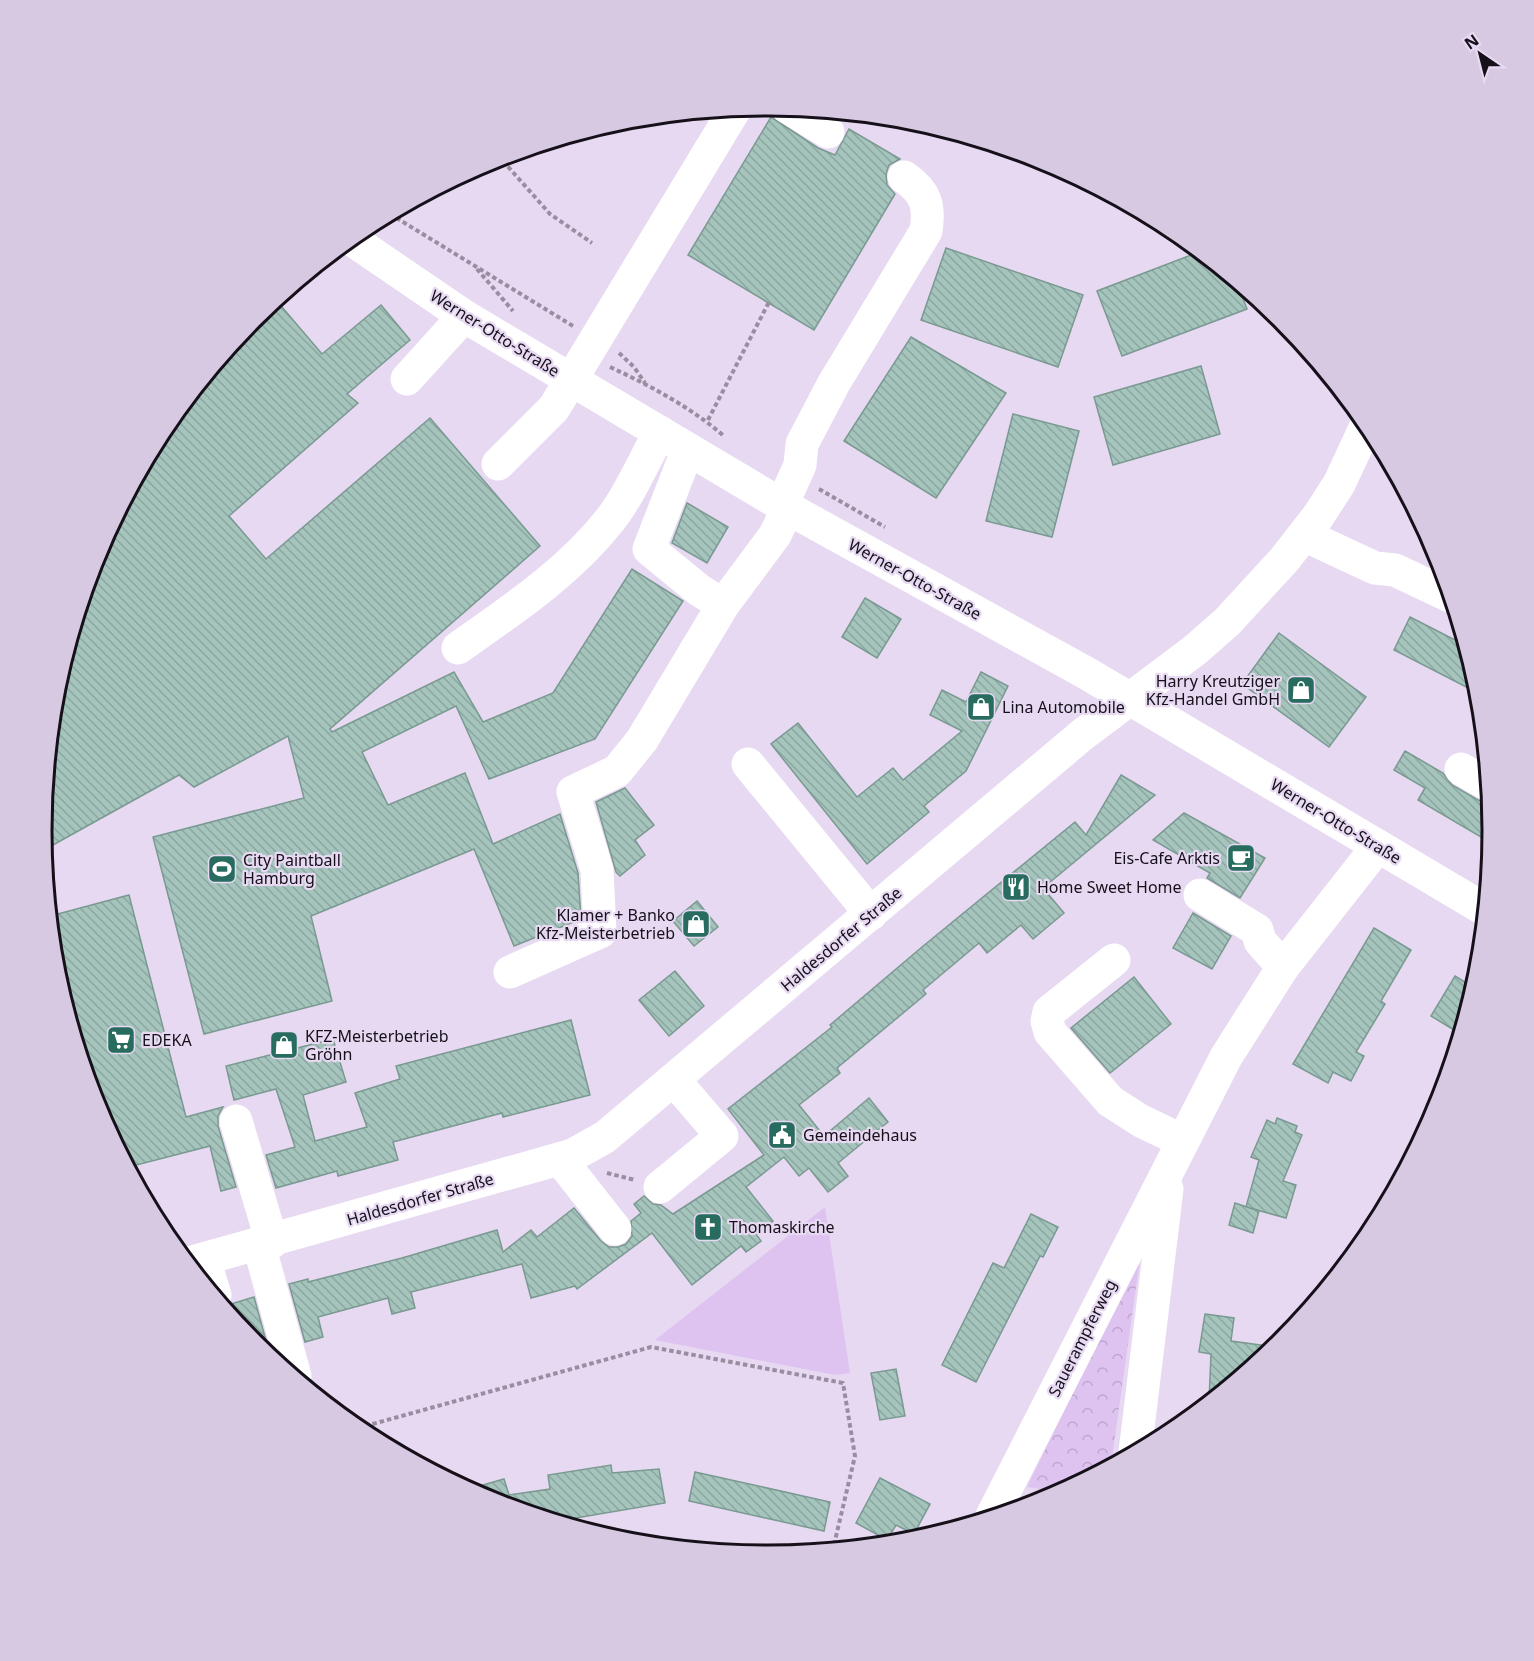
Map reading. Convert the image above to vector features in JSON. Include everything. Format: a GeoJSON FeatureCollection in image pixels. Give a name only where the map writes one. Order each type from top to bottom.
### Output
{"type":"FeatureCollection","features":[{"type":"Feature","properties":{"kind":"street"},"geometry":{"type":"LineString","coordinates":[[498,464],[554,408],[730,118]]}},
{"type":"Feature","properties":{"kind":"street"},"geometry":{"type":"LineString","coordinates":[[803,118],[828,132]]}},
{"type":"Feature","properties":{"kind":"street"},"geometry":{"type":"LineString","coordinates":[[510,972],[600,932],[597,870],[573,792],[617,771],[642,740],[723,605],[775,535],[791,489],[802,444],[834,383],[926,231],[927,202],[918,187],[904,177]]}},
{"type":"Feature","properties":{"kind":"street","name":"Werner-Otto-Straße"},"geometry":{"type":"LineString","coordinates":[[361,243],[464,316],[583,357],[660,432],[688,449],[791,489],[1128,698],[1477,905]]}},
{"type":"Feature","properties":{"kind":"street"},"geometry":{"type":"LineString","coordinates":[[406,379],[464,316]]}},
{"type":"Feature","properties":{"kind":"street"},"geometry":{"type":"LineString","coordinates":[[458,648],[537,593],[578,556],[611,519],[660,432]]}},
{"type":"Feature","properties":{"kind":"street"},"geometry":{"type":"LineString","coordinates":[[791,489],[830,432]]}},
{"type":"Feature","properties":{"kind":"street","name":"Haldesdorfer Straße"},"geometry":{"type":"LineString","coordinates":[[197,1261],[567,1157],[605,1137],[1128,698],[1195,650],[1227,622],[1304,535],[1339,484],[1362,435]]}},
{"type":"Feature","properties":{"kind":"street"},"geometry":{"type":"LineString","coordinates":[[688,449],[648,549],[699,590],[723,605]]}},
{"type":"Feature","properties":{"kind":"street"},"geometry":{"type":"LineString","coordinates":[[1304,535],[1376,568],[1395,570],[1440,591]]}},
{"type":"Feature","properties":{"kind":"street"},"geometry":{"type":"LineString","coordinates":[[748,764],[871,914]]}},
{"type":"Feature","properties":{"kind":"street","name":"Sauerampferweg"},"geometry":{"type":"LineString","coordinates":[[1002,1505],[1226,1057],[1283,967],[1378,846]]}},
{"type":"Feature","properties":{"kind":"street"},"geometry":{"type":"LineString","coordinates":[[1200,895],[1257,930],[1260,941],[1283,967]]}},
{"type":"Feature","properties":{"kind":"street"},"geometry":{"type":"LineString","coordinates":[[1114,960],[1049,1012],[1047,1021],[1050,1032],[1110,1101],[1141,1121],[1176,1154]]}},
{"type":"Feature","properties":{"kind":"street"},"geometry":{"type":"LineString","coordinates":[[660,1187],[722,1136],[674,1080]]}},
{"type":"Feature","properties":{"kind":"street"},"geometry":{"type":"LineString","coordinates":[[236,1121],[292,1365]]}},
{"type":"Feature","properties":{"kind":"street","name":"Sauerampferweg"},"geometry":{"type":"LineString","coordinates":[[1136,1442],[1176,1154]]}},
{"type":"Feature","properties":{"kind":"street"},"geometry":{"type":"LineString","coordinates":[[567,1157],[615,1229]]}},
{"type":"Feature","properties":{"kind":"path"},"geometry":{"type":"LineString","coordinates":[[507,165],[550,214],[592,243]]}},
{"type":"Feature","properties":{"kind":"path"},"geometry":{"type":"LineString","coordinates":[[398,219],[477,268],[583,357],[645,384],[708,420],[732,442]]}},
{"type":"Feature","properties":{"kind":"path"},"geometry":{"type":"LineString","coordinates":[[477,268],[515,314]]}},
{"type":"Feature","properties":{"kind":"path"},"geometry":{"type":"LineString","coordinates":[[708,420],[769,302]]}},
{"type":"Feature","properties":{"kind":"path"},"geometry":{"type":"LineString","coordinates":[[583,357],[625,357],[645,384]]}},
{"type":"Feature","properties":{"kind":"path"},"geometry":{"type":"LineString","coordinates":[[791,489],[827,492]]}},
{"type":"Feature","properties":{"kind":"path"},"geometry":{"type":"LineString","coordinates":[[567,1157],[588,1169],[660,1187]]}},
{"type":"Feature","properties":{"kind":"path"},"geometry":{"type":"LineString","coordinates":[[370,1425],[651,1347],[843,1383],[855,1456],[835,1541]]}},
{"type":"Feature","properties":{"kind":"green space"},"geometry":{"type":"Polygon","coordinates":[[[825,1207],[850,1373],[835,1375],[655,1340],[825,1207]]]}},
{"type":"Feature","properties":{"kind":"green space"},"geometry":{"type":"Polygon","coordinates":[[[1141,1252],[1112,1455],[1043,1489],[1027,1487],[1141,1252]]]}},
{"type":"Feature","properties":{"kind":"building"},"geometry":{"type":"Polygon","coordinates":[[[771,117],[818,148],[835,155],[849,129],[900,159],[889,165],[886,174],[887,185],[895,194],[814,330],[688,255],[771,117]]]}},
{"type":"Feature","properties":{"kind":"building"},"geometry":{"type":"Polygon","coordinates":[[[946,248],[1083,295],[1058,367],[921,320],[946,248]]]}},
{"type":"Feature","properties":{"kind":"building"},"geometry":{"type":"Polygon","coordinates":[[[1190,255],[1242,297],[1247,309],[1122,356],[1097,291],[1190,255]]]}},
{"type":"Feature","properties":{"kind":"building"},"geometry":{"type":"Polygon","coordinates":[[[381,305],[410,340],[347,394],[358,403],[229,516],[266,559],[430,418],[540,546],[330,729],[332,732],[454,672],[483,722],[553,693],[632,569],[683,601],[595,739],[489,779],[456,706],[362,752],[388,805],[465,773],[493,844],[560,814],[578,873],[581,919],[514,946],[474,849],[311,916],[332,1001],[204,1034],[153,837],[304,798],[288,736],[194,787],[179,775],[53,845],[54,784],[66,691],[90,601],[107,557],[148,473],[173,434],[230,359],[282,307],[322,354],[381,305]]]}},
{"type":"Feature","properties":{"kind":"building"},"geometry":{"type":"Polygon","coordinates":[[[911,337],[1006,393],[936,498],[844,441],[911,337]]]}},
{"type":"Feature","properties":{"kind":"building"},"geometry":{"type":"Polygon","coordinates":[[[1201,366],[1220,434],[1113,465],[1094,397],[1201,366]]]}},
{"type":"Feature","properties":{"kind":"building"},"geometry":{"type":"Polygon","coordinates":[[[1013,414],[1079,431],[1052,537],[986,521],[1013,414]]]}},
{"type":"Feature","properties":{"kind":"building"},"geometry":{"type":"Polygon","coordinates":[[[687,503],[728,527],[707,563],[672,543],[687,503]]]}},
{"type":"Feature","properties":{"kind":"building"},"geometry":{"type":"Polygon","coordinates":[[[865,598],[901,619],[877,658],[842,637],[865,598]]]}},
{"type":"Feature","properties":{"kind":"building"},"geometry":{"type":"Polygon","coordinates":[[[1410,617],[1455,640],[1467,687],[1394,650],[1410,617]]]}},
{"type":"Feature","properties":{"kind":"building"},"geometry":{"type":"Polygon","coordinates":[[[1279,633],[1366,697],[1329,747],[1242,684],[1279,633]]]}},
{"type":"Feature","properties":{"kind":"building"},"geometry":{"type":"Polygon","coordinates":[[[981,672],[1008,686],[966,771],[924,806],[929,812],[867,864],[771,744],[798,723],[857,797],[893,768],[903,780],[962,731],[930,715],[942,690],[966,702],[981,672]]]}},
{"type":"Feature","properties":{"kind":"building"},"geometry":{"type":"Polygon","coordinates":[[[1405,751],[1443,773],[1452,785],[1481,800],[1482,838],[1418,800],[1425,788],[1394,770],[1405,751]]]}},
{"type":"Feature","properties":{"kind":"building"},"geometry":{"type":"Polygon","coordinates":[[[1121,775],[1155,795],[1043,888],[1064,913],[1033,939],[1021,925],[987,953],[979,943],[923,990],[926,994],[837,1068],[840,1073],[799,1105],[824,1136],[869,1098],[888,1122],[838,1163],[848,1176],[828,1192],[809,1168],[799,1176],[784,1157],[746,1187],[773,1221],[756,1234],[761,1241],[746,1252],[741,1246],[692,1285],[652,1233],[577,1289],[575,1286],[531,1298],[522,1264],[411,1292],[415,1308],[392,1314],[388,1298],[318,1317],[323,1337],[305,1342],[289,1284],[308,1279],[308,1282],[402,1258],[497,1230],[503,1252],[531,1230],[537,1237],[574,1208],[601,1241],[609,1247],[618,1247],[626,1244],[632,1236],[631,1221],[641,1213],[634,1204],[644,1196],[653,1204],[661,1205],[673,1214],[764,1155],[728,1109],[832,1027],[830,1025],[922,947],[1075,822],[1086,835],[1121,775]]]}},
{"type":"Feature","properties":{"kind":"building"},"geometry":{"type":"Polygon","coordinates":[[[625,788],[654,825],[635,840],[645,855],[620,876],[616,872],[596,802],[625,788]]]}},
{"type":"Feature","properties":{"kind":"building"},"geometry":{"type":"Polygon","coordinates":[[[1184,813],[1265,858],[1240,898],[1207,878],[1210,873],[1153,840],[1184,813]]]}},
{"type":"Feature","properties":{"kind":"building","name":"EDEKA"},"geometry":{"type":"Polygon","coordinates":[[[129,895],[186,1117],[223,1107],[218,1116],[218,1126],[236,1187],[221,1191],[210,1146],[136,1165],[107,1104],[90,1060],[66,970],[58,914],[129,895]]]}},
{"type":"Feature","properties":{"kind":"building"},"geometry":{"type":"Polygon","coordinates":[[[697,901],[718,927],[694,946],[673,921],[697,901]]]}},
{"type":"Feature","properties":{"kind":"building"},"geometry":{"type":"Polygon","coordinates":[[[1193,913],[1231,936],[1212,969],[1173,948],[1193,913]]]}},
{"type":"Feature","properties":{"kind":"building"},"geometry":{"type":"Polygon","coordinates":[[[1374,928],[1411,950],[1381,1001],[1385,1004],[1356,1052],[1364,1056],[1351,1081],[1333,1072],[1328,1083],[1293,1064],[1374,928]]]}},
{"type":"Feature","properties":{"kind":"building"},"geometry":{"type":"Polygon","coordinates":[[[675,971],[704,1006],[669,1036],[639,1000],[675,971]]]}},
{"type":"Feature","properties":{"kind":"building"},"geometry":{"type":"Polygon","coordinates":[[[1455,976],[1465,982],[1453,1029],[1431,1016],[1455,976]]]}},
{"type":"Feature","properties":{"kind":"building"},"geometry":{"type":"Polygon","coordinates":[[[1134,977],[1171,1024],[1110,1073],[1071,1028],[1134,977]]]}},
{"type":"Feature","properties":{"kind":"building"},"geometry":{"type":"Polygon","coordinates":[[[571,1020],[590,1095],[503,1117],[502,1113],[393,1142],[398,1160],[338,1176],[337,1171],[276,1188],[266,1155],[295,1147],[276,1089],[234,1100],[226,1066],[333,1039],[346,1082],[303,1095],[315,1141],[367,1127],[355,1093],[400,1079],[396,1066],[571,1020]]]}},
{"type":"Feature","properties":{"kind":"building"},"geometry":{"type":"Polygon","coordinates":[[[1277,1118],[1297,1126],[1295,1132],[1302,1135],[1283,1181],[1296,1185],[1286,1218],[1246,1207],[1259,1160],[1251,1157],[1267,1120],[1275,1124],[1277,1118]]]}},
{"type":"Feature","properties":{"kind":"building"},"geometry":{"type":"Polygon","coordinates":[[[1235,1203],[1259,1211],[1253,1233],[1229,1225],[1235,1203]]]}},
{"type":"Feature","properties":{"kind":"building"},"geometry":{"type":"Polygon","coordinates":[[[1031,1214],[1058,1227],[1043,1257],[1040,1256],[976,1382],[942,1365],[993,1263],[1004,1268],[1031,1214]]]}},
{"type":"Feature","properties":{"kind":"building"},"geometry":{"type":"Polygon","coordinates":[[[254,1297],[266,1339],[262,1336],[232,1304],[254,1297]]]}},
{"type":"Feature","properties":{"kind":"building"},"geometry":{"type":"Polygon","coordinates":[[[1205,1314],[1234,1318],[1231,1341],[1262,1345],[1209,1391],[1211,1354],[1199,1352],[1205,1314]]]}},
{"type":"Feature","properties":{"kind":"building"},"geometry":{"type":"Polygon","coordinates":[[[896,1369],[905,1416],[880,1420],[871,1373],[896,1369]]]}},
{"type":"Feature","properties":{"kind":"building"},"geometry":{"type":"Polygon","coordinates":[[[611,1465],[612,1473],[659,1469],[665,1503],[574,1518],[482,1485],[504,1479],[509,1495],[550,1489],[548,1475],[611,1465]]]}},
{"type":"Feature","properties":{"kind":"building"},"geometry":{"type":"Polygon","coordinates":[[[695,1472],[830,1502],[824,1531],[689,1501],[695,1472]]]}},
{"type":"Feature","properties":{"kind":"building"},"geometry":{"type":"Polygon","coordinates":[[[880,1478],[930,1504],[917,1529],[907,1531],[896,1525],[891,1534],[879,1536],[856,1523],[880,1478]]]}},
{"type":"Feature","properties":{"kind":"place","name":"Harry Kreutziger Kfz-Handel GmbH"},"geometry":{"type":"Point","coordinates":[1301,690]}},
{"type":"Feature","properties":{"kind":"place","name":"Lina Automobile"},"geometry":{"type":"Point","coordinates":[981,707]}},
{"type":"Feature","properties":{"kind":"place","name":"Eis-Cafe Arktis"},"geometry":{"type":"Point","coordinates":[1241,858]}},
{"type":"Feature","properties":{"kind":"place","name":"City Paintball Hamburg"},"geometry":{"type":"Point","coordinates":[222,869]}},
{"type":"Feature","properties":{"kind":"place","name":"Home Sweet Home"},"geometry":{"type":"Point","coordinates":[1016,887]}},
{"type":"Feature","properties":{"kind":"place","name":"Klamer + Banko Kfz-Meisterbetrieb"},"geometry":{"type":"Point","coordinates":[696,924]}},
{"type":"Feature","properties":{"kind":"place","name":"EDEKA"},"geometry":{"type":"Point","coordinates":[121,1040]}},
{"type":"Feature","properties":{"kind":"place","name":"KFZ-Meisterbetrieb Gröhn"},"geometry":{"type":"Point","coordinates":[284,1045]}},
{"type":"Feature","properties":{"kind":"place","name":"Gemeindehaus"},"geometry":{"type":"Point","coordinates":[782,1135]}},
{"type":"Feature","properties":{"kind":"place","name":"Thomaskirche"},"geometry":{"type":"Point","coordinates":[708,1227]}}]}
